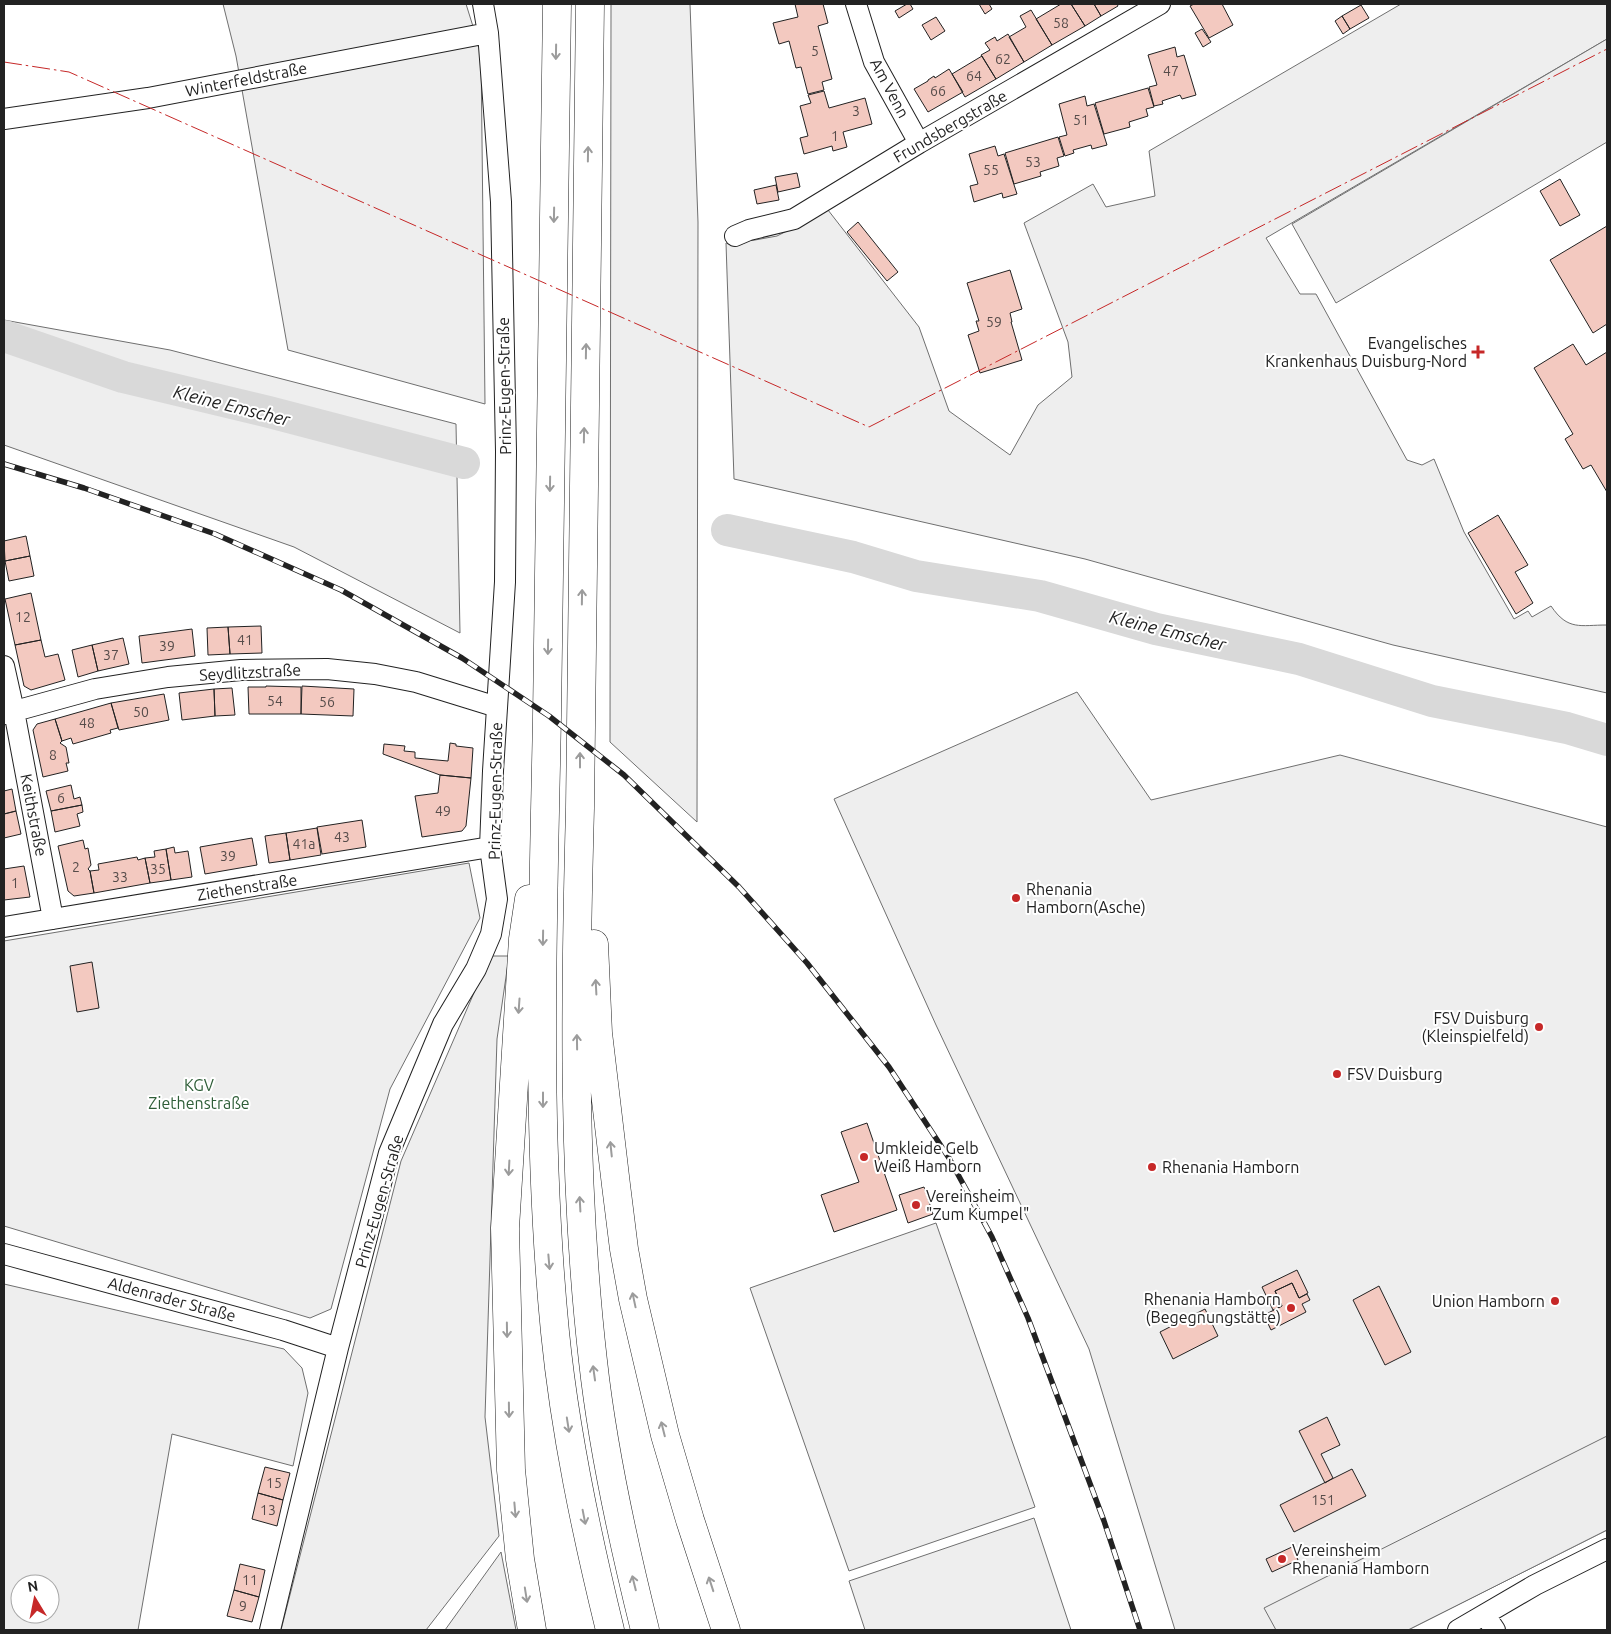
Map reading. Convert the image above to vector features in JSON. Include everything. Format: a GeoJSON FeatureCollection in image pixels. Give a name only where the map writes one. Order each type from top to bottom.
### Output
{"type":"FeatureCollection","features":[{"type":"Feature","properties":{"kind":"highway"},"geometry":{"type":"LineString","coordinates":[[557,4],[543,940],[544,1154],[548,1244],[561,1381],[574,1469],[594,1568],[610,1630]]}},
{"type":"Feature","properties":{"kind":"highway"},"geometry":{"type":"LineString","coordinates":[[590,4],[577,938],[578,1152],[582,1240],[589,1323],[601,1422],[628,1562],[645,1630]]}},
{"type":"Feature","properties":{"kind":"highway"},"geometry":{"type":"LineString","coordinates":[[532,1630],[520,1559],[511,1462],[505,1228],[523,940],[546,784]]}},
{"type":"Feature","properties":{"kind":"highway"},"geometry":{"type":"LineString","coordinates":[[580,808],[594,939],[598,1033],[624,1250],[644,1348],[668,1445],[726,1630]]}},
{"type":"Feature","properties":{"kind":"street","name":"Prinz-Eugen-Straße"},"geometry":{"type":"LineString","coordinates":[[270,1630],[338,1348],[389,1153],[443,1024],[476,970],[491,934],[497,898],[490,847],[505,582],[506,441],[501,202],[488,33],[483,4]]}},
{"type":"Feature","properties":{"kind":"street","name":"Am Venn"},"geometry":{"type":"LineString","coordinates":[[856,4],[874,62],[919,143]]}},
{"type":"Feature","properties":{"kind":"street","name":"Frundsbergstraße"},"geometry":{"type":"LineString","coordinates":[[735,236],[749,230],[794,219],[919,143],[1160,4]]}},
{"type":"Feature","properties":{"kind":"street","name":"Winterfeldstraße"},"geometry":{"type":"LineString","coordinates":[[4,119],[148,98],[488,33]]}},
{"type":"Feature","properties":{"kind":"street","name":"Keithstraße"},"geometry":{"type":"LineString","coordinates":[[4,666],[9,713],[53,919]]}},
{"type":"Feature","properties":{"kind":"street","name":"Seydlitzstraße"},"geometry":{"type":"LineString","coordinates":[[9,713],[95,689],[168,677],[241,670],[317,670],[375,674],[408,680],[497,707]]}},
{"type":"Feature","properties":{"kind":"street","name":"Ziethenstraße"},"geometry":{"type":"LineString","coordinates":[[4,927],[490,847]]}},
{"type":"Feature","properties":{"kind":"street","name":"Aldenrader Straße"},"geometry":{"type":"LineString","coordinates":[[4,1254],[283,1330],[338,1348]]}},
{"type":"Feature","properties":{"kind":"street"},"geometry":{"type":"LineString","coordinates":[[1458,1630],[1490,1622],[1535,1585],[1607,1549]]}},
{"type":"Feature","properties":{"kind":"green space"},"geometry":{"type":"Polygon","coordinates":[[[223,4],[466,4],[481,52],[485,404],[288,350],[236,56],[223,4]]]}},
{"type":"Feature","properties":{"kind":"green space"},"geometry":{"type":"Polygon","coordinates":[[[611,4],[690,4],[698,222],[697,822],[610,742],[611,4]]]}},
{"type":"Feature","properties":{"kind":"green space"},"geometry":{"type":"Polygon","coordinates":[[[1401,4],[1607,4],[1607,39],[1266,238],[1300,294],[1316,294],[1407,460],[1422,465],[1434,459],[1464,532],[1514,619],[1528,611],[1532,617],[1551,606],[1563,620],[1569,623],[1582,626],[1607,625],[1607,693],[1393,645],[1085,559],[734,479],[726,243],[777,236],[828,210],[919,327],[949,411],[1010,455],[1038,405],[1072,377],[1068,342],[1024,223],[1093,184],[1106,207],[1155,196],[1149,151],[1401,4]]]}},
{"type":"Feature","properties":{"kind":"green space"},"geometry":{"type":"Polygon","coordinates":[[[4,320],[170,350],[456,424],[460,633],[294,547],[4,445],[4,320]]]}},
{"type":"Feature","properties":{"kind":"green space"},"geometry":{"type":"Polygon","coordinates":[[[1077,692],[1151,800],[1340,755],[1607,827],[1607,1530],[1408,1630],[1175,1630],[1089,1349],[936,1025],[834,799],[1077,692]]]}},
{"type":"Feature","properties":{"kind":"green space","name":"KGV Ziethenstraße"},"geometry":{"type":"Polygon","coordinates":[[[469,863],[480,918],[390,1089],[331,1309],[310,1318],[4,1226],[4,941],[469,863]]]}},
{"type":"Feature","properties":{"kind":"green space"},"geometry":{"type":"Polygon","coordinates":[[[490,956],[509,956],[497,1039],[485,1417],[499,1536],[426,1630],[281,1630],[401,1161],[490,956]]]}},
{"type":"Feature","properties":{"kind":"green space"},"geometry":{"type":"Polygon","coordinates":[[[936,1223],[1035,1507],[849,1571],[750,1288],[936,1223]]]}},
{"type":"Feature","properties":{"kind":"green space"},"geometry":{"type":"Polygon","coordinates":[[[4,1284],[284,1349],[302,1368],[308,1393],[293,1466],[172,1434],[138,1630],[4,1630],[4,1284]]]}},
{"type":"Feature","properties":{"kind":"green space"},"geometry":{"type":"Polygon","coordinates":[[[1034,1518],[1071,1630],[865,1630],[849,1581],[1034,1518]]]}},
{"type":"Feature","properties":{"kind":"green space"},"geometry":{"type":"Polygon","coordinates":[[[501,1552],[516,1630],[445,1630],[501,1552]]]}},
{"type":"Feature","properties":{"kind":"shaded area"},"geometry":{"type":"Polygon","coordinates":[[[1607,39],[1607,142],[1336,303],[1292,224],[1607,39]]]}},
{"type":"Feature","properties":{"kind":"shaded area"},"geometry":{"type":"Polygon","coordinates":[[[1607,1436],[1607,1530],[1408,1630],[1276,1630],[1264,1608],[1607,1436]]]}},
{"type":"Feature","properties":{"kind":"building"},"geometry":{"type":"Polygon","coordinates":[[[795,4],[823,4],[828,23],[818,26],[832,79],[822,82],[824,90],[808,94],[801,67],[796,68],[789,41],[779,44],[773,23],[798,17],[795,4]]]}},
{"type":"Feature","properties":{"kind":"building"},"geometry":{"type":"Polygon","coordinates":[[[910,4],[913,9],[899,18],[895,11],[910,4]]]}},
{"type":"Feature","properties":{"kind":"building"},"geometry":{"type":"Polygon","coordinates":[[[979,4],[989,4],[992,9],[985,14],[979,4]]]}},
{"type":"Feature","properties":{"kind":"building"},"geometry":{"type":"Polygon","coordinates":[[[1061,4],[1071,4],[1085,26],[1052,45],[1036,19],[1061,4]]]}},
{"type":"Feature","properties":{"kind":"building"},"geometry":{"type":"Polygon","coordinates":[[[1071,4],[1094,4],[1101,16],[1085,26],[1071,4]]]}},
{"type":"Feature","properties":{"kind":"building"},"geometry":{"type":"Polygon","coordinates":[[[1094,4],[1117,4],[1118,6],[1101,16],[1094,4]]]}},
{"type":"Feature","properties":{"kind":"building"},"geometry":{"type":"Polygon","coordinates":[[[1194,4],[1222,4],[1233,25],[1209,38],[1190,6],[1194,4]]]}},
{"type":"Feature","properties":{"kind":"building"},"geometry":{"type":"Polygon","coordinates":[[[1361,5],[1369,18],[1350,29],[1342,16],[1361,5]]]}},
{"type":"Feature","properties":{"kind":"building"},"geometry":{"type":"Polygon","coordinates":[[[1031,10],[1052,45],[1024,62],[1009,37],[1026,27],[1020,16],[1031,10]]]}},
{"type":"Feature","properties":{"kind":"building"},"geometry":{"type":"Polygon","coordinates":[[[1342,16],[1350,29],[1343,34],[1335,21],[1342,16]]]}},
{"type":"Feature","properties":{"kind":"building"},"geometry":{"type":"Polygon","coordinates":[[[936,17],[945,31],[931,40],[922,25],[936,17]]]}},
{"type":"Feature","properties":{"kind":"building"},"geometry":{"type":"Polygon","coordinates":[[[1202,29],[1211,42],[1203,47],[1195,33],[1202,29]]]}},
{"type":"Feature","properties":{"kind":"building"},"geometry":{"type":"Polygon","coordinates":[[[1008,34],[1024,62],[996,79],[981,55],[990,50],[985,43],[995,37],[997,41],[1008,34]]]}},
{"type":"Feature","properties":{"kind":"building"},"geometry":{"type":"Polygon","coordinates":[[[1175,47],[1177,57],[1184,55],[1196,95],[1182,99],[1180,95],[1162,101],[1163,104],[1154,106],[1149,87],[1157,85],[1148,55],[1175,47]]]}},
{"type":"Feature","properties":{"kind":"building"},"geometry":{"type":"Polygon","coordinates":[[[982,56],[996,79],[965,97],[952,74],[982,56]]]}},
{"type":"Feature","properties":{"kind":"building"},"geometry":{"type":"Polygon","coordinates":[[[949,69],[963,92],[928,112],[914,89],[949,69]]]}},
{"type":"Feature","properties":{"kind":"building"},"geometry":{"type":"Polygon","coordinates":[[[1148,88],[1154,107],[1146,109],[1148,116],[1129,122],[1130,127],[1104,134],[1095,103],[1148,88]]]}},
{"type":"Feature","properties":{"kind":"building"},"geometry":{"type":"Polygon","coordinates":[[[824,91],[829,108],[865,98],[872,124],[843,132],[847,147],[833,151],[832,146],[804,154],[800,138],[808,136],[800,106],[811,103],[808,95],[824,91]]]}},
{"type":"Feature","properties":{"kind":"building"},"geometry":{"type":"Polygon","coordinates":[[[1085,96],[1087,106],[1094,104],[1107,145],[1092,149],[1091,145],[1073,150],[1074,153],[1065,156],[1059,137],[1067,135],[1059,104],[1085,96]]]}},
{"type":"Feature","properties":{"kind":"building"},"geometry":{"type":"Polygon","coordinates":[[[1058,137],[1064,156],[1057,158],[1059,166],[1040,172],[1041,176],[1014,184],[1005,153],[1058,137]]]}},
{"type":"Feature","properties":{"kind":"building"},"geometry":{"type":"Polygon","coordinates":[[[995,146],[998,156],[1004,154],[1017,194],[1003,198],[1002,193],[974,202],[970,186],[978,184],[969,154],[995,146]]]}},
{"type":"Feature","properties":{"kind":"building"},"geometry":{"type":"Polygon","coordinates":[[[797,173],[800,187],[778,192],[775,177],[797,173]]]}},
{"type":"Feature","properties":{"kind":"building"},"geometry":{"type":"Polygon","coordinates":[[[1560,179],[1580,215],[1560,226],[1540,191],[1560,179]]]}},
{"type":"Feature","properties":{"kind":"building"},"geometry":{"type":"Polygon","coordinates":[[[776,185],[779,200],[757,204],[754,190],[776,185]]]}},
{"type":"Feature","properties":{"kind":"building"},"geometry":{"type":"Polygon","coordinates":[[[858,222],[898,272],[887,281],[847,232],[858,222]]]}},
{"type":"Feature","properties":{"kind":"building"},"geometry":{"type":"Polygon","coordinates":[[[1607,226],[1607,324],[1593,333],[1550,260],[1607,226]]]}},
{"type":"Feature","properties":{"kind":"building"},"geometry":{"type":"Polygon","coordinates":[[[1010,270],[1022,309],[1010,313],[1022,360],[980,373],[968,335],[979,331],[976,321],[979,321],[967,283],[1010,270]]]}},
{"type":"Feature","properties":{"kind":"building"},"geometry":{"type":"Polygon","coordinates":[[[1573,344],[1586,365],[1607,352],[1607,492],[1591,465],[1583,469],[1565,439],[1573,434],[1534,368],[1573,344]]]}},
{"type":"Feature","properties":{"kind":"building"},"geometry":{"type":"Polygon","coordinates":[[[1498,515],[1528,565],[1515,572],[1533,603],[1516,614],[1468,533],[1498,515]]]}},
{"type":"Feature","properties":{"kind":"building"},"geometry":{"type":"Polygon","coordinates":[[[26,536],[30,556],[5,561],[4,541],[26,536]]]}},
{"type":"Feature","properties":{"kind":"building"},"geometry":{"type":"Polygon","coordinates":[[[30,556],[34,576],[9,581],[5,561],[30,556]]]}},
{"type":"Feature","properties":{"kind":"building"},"geometry":{"type":"Polygon","coordinates":[[[31,593],[41,640],[15,645],[5,599],[31,593]]]}},
{"type":"Feature","properties":{"kind":"building"},"geometry":{"type":"Polygon","coordinates":[[[261,626],[262,653],[230,654],[228,627],[261,626]]]}},
{"type":"Feature","properties":{"kind":"building"},"geometry":{"type":"Polygon","coordinates":[[[228,627],[230,654],[208,655],[207,628],[228,627]]]}},
{"type":"Feature","properties":{"kind":"building"},"geometry":{"type":"Polygon","coordinates":[[[192,629],[195,656],[142,663],[139,636],[192,629]]]}},
{"type":"Feature","properties":{"kind":"building"},"geometry":{"type":"Polygon","coordinates":[[[123,638],[129,664],[98,671],[92,645],[123,638]]]}},
{"type":"Feature","properties":{"kind":"building"},"geometry":{"type":"Polygon","coordinates":[[[41,640],[45,657],[58,654],[65,680],[31,690],[24,686],[15,645],[41,640]]]}},
{"type":"Feature","properties":{"kind":"building"},"geometry":{"type":"Polygon","coordinates":[[[92,645],[98,671],[78,677],[72,650],[92,645]]]}},
{"type":"Feature","properties":{"kind":"building"},"geometry":{"type":"Polygon","coordinates":[[[302,686],[354,689],[353,716],[301,714],[302,686]]]}},
{"type":"Feature","properties":{"kind":"building"},"geometry":{"type":"Polygon","coordinates":[[[248,687],[301,687],[301,714],[249,714],[248,687]]]}},
{"type":"Feature","properties":{"kind":"building"},"geometry":{"type":"Polygon","coordinates":[[[232,688],[235,715],[215,716],[214,689],[232,688]]]}},
{"type":"Feature","properties":{"kind":"building"},"geometry":{"type":"Polygon","coordinates":[[[214,689],[215,716],[182,720],[179,693],[214,689]]]}},
{"type":"Feature","properties":{"kind":"building"},"geometry":{"type":"Polygon","coordinates":[[[164,694],[169,720],[119,730],[111,703],[164,694]]]}},
{"type":"Feature","properties":{"kind":"building"},"geometry":{"type":"Polygon","coordinates":[[[111,703],[118,728],[110,730],[111,733],[73,744],[71,738],[62,741],[55,719],[111,703]]]}},
{"type":"Feature","properties":{"kind":"building"},"geometry":{"type":"Polygon","coordinates":[[[55,719],[62,741],[60,743],[66,747],[69,763],[66,763],[68,771],[43,777],[33,730],[37,724],[55,719]]]}},
{"type":"Feature","properties":{"kind":"building"},"geometry":{"type":"Polygon","coordinates":[[[450,743],[456,744],[456,746],[473,748],[471,778],[440,775],[383,754],[384,744],[405,746],[404,751],[415,752],[415,758],[448,761],[450,743]]]}},
{"type":"Feature","properties":{"kind":"building"},"geometry":{"type":"Polygon","coordinates":[[[440,775],[471,778],[466,826],[462,831],[422,837],[415,796],[438,793],[440,775]]]}},
{"type":"Feature","properties":{"kind":"building"},"geometry":{"type":"Polygon","coordinates":[[[71,785],[74,799],[80,797],[82,805],[51,811],[46,791],[71,785]]]}},
{"type":"Feature","properties":{"kind":"building"},"geometry":{"type":"Polygon","coordinates":[[[12,789],[16,811],[4,814],[4,791],[12,789]]]}},
{"type":"Feature","properties":{"kind":"building"},"geometry":{"type":"Polygon","coordinates":[[[82,805],[83,812],[77,814],[80,826],[55,832],[51,811],[82,805]]]}},
{"type":"Feature","properties":{"kind":"building"},"geometry":{"type":"Polygon","coordinates":[[[16,811],[21,834],[4,838],[4,814],[16,811]]]}},
{"type":"Feature","properties":{"kind":"building"},"geometry":{"type":"Polygon","coordinates":[[[362,820],[366,847],[322,854],[317,827],[362,820]]]}},
{"type":"Feature","properties":{"kind":"building"},"geometry":{"type":"Polygon","coordinates":[[[317,828],[321,855],[290,860],[286,833],[317,828]]]}},
{"type":"Feature","properties":{"kind":"building"},"geometry":{"type":"Polygon","coordinates":[[[286,833],[290,860],[269,863],[265,836],[286,833]]]}},
{"type":"Feature","properties":{"kind":"building"},"geometry":{"type":"Polygon","coordinates":[[[252,838],[257,865],[205,874],[200,847],[252,838]]]}},
{"type":"Feature","properties":{"kind":"building"},"geometry":{"type":"Polygon","coordinates":[[[83,840],[85,849],[88,848],[91,865],[88,869],[94,893],[74,896],[68,891],[58,846],[83,840]]]}},
{"type":"Feature","properties":{"kind":"building"},"geometry":{"type":"Polygon","coordinates":[[[174,847],[175,853],[188,851],[192,877],[171,880],[166,849],[174,847]]]}},
{"type":"Feature","properties":{"kind":"building"},"geometry":{"type":"Polygon","coordinates":[[[166,849],[171,880],[150,883],[145,858],[155,857],[154,851],[166,849]]]}},
{"type":"Feature","properties":{"kind":"building"},"geometry":{"type":"Polygon","coordinates":[[[137,857],[138,860],[145,858],[150,883],[94,893],[90,871],[99,870],[98,864],[137,857]]]}},
{"type":"Feature","properties":{"kind":"building"},"geometry":{"type":"Polygon","coordinates":[[[24,866],[30,897],[4,900],[4,869],[24,866]]]}},
{"type":"Feature","properties":{"kind":"building"},"geometry":{"type":"Polygon","coordinates":[[[92,962],[99,1008],[77,1012],[70,966],[92,962]]]}},
{"type":"Feature","properties":{"kind":"building","name":"Umkleide Gelb Weiß Hamborn"},"geometry":{"type":"Polygon","coordinates":[[[867,1123],[897,1210],[834,1232],[821,1195],[859,1182],[841,1132],[867,1123]]]}},
{"type":"Feature","properties":{"kind":"building","name":"Vereinsheim \"Zum Kumpel\""},"geometry":{"type":"Polygon","coordinates":[[[924,1187],[933,1214],[908,1223],[899,1195],[924,1187]]]}},
{"type":"Feature","properties":{"kind":"building"},"geometry":{"type":"Polygon","coordinates":[[[1297,1270],[1308,1293],[1299,1298],[1292,1283],[1275,1291],[1282,1306],[1273,1310],[1262,1287],[1297,1270]]]}},
{"type":"Feature","properties":{"kind":"building","name":"Rhenania Hamborn (Begegnungstätte)"},"geometry":{"type":"Polygon","coordinates":[[[1292,1283],[1299,1298],[1307,1294],[1310,1300],[1302,1304],[1306,1312],[1271,1330],[1264,1315],[1282,1306],[1275,1291],[1292,1283]]]}},
{"type":"Feature","properties":{"kind":"building"},"geometry":{"type":"Polygon","coordinates":[[[1379,1286],[1411,1352],[1385,1365],[1353,1300],[1379,1286]]]}},
{"type":"Feature","properties":{"kind":"building"},"geometry":{"type":"Polygon","coordinates":[[[1205,1309],[1218,1336],[1173,1359],[1160,1332],[1205,1309]]]}},
{"type":"Feature","properties":{"kind":"building"},"geometry":{"type":"Polygon","coordinates":[[[1327,1417],[1340,1445],[1321,1454],[1333,1478],[1325,1483],[1299,1431],[1327,1417]]]}},
{"type":"Feature","properties":{"kind":"building"},"geometry":{"type":"Polygon","coordinates":[[[265,1467],[290,1473],[283,1500],[258,1493],[265,1467]]]}},
{"type":"Feature","properties":{"kind":"building"},"geometry":{"type":"Polygon","coordinates":[[[1352,1469],[1366,1496],[1294,1532],[1280,1505],[1352,1469]]]}},
{"type":"Feature","properties":{"kind":"building"},"geometry":{"type":"Polygon","coordinates":[[[258,1493],[283,1500],[277,1526],[252,1519],[258,1493]]]}},
{"type":"Feature","properties":{"kind":"building","name":"Vereinsheim Rhenania Hamborn"},"geometry":{"type":"Polygon","coordinates":[[[1292,1547],[1298,1560],[1272,1572],[1266,1559],[1292,1547]]]}},
{"type":"Feature","properties":{"kind":"building"},"geometry":{"type":"Polygon","coordinates":[[[240,1564],[265,1570],[259,1597],[234,1590],[240,1564]]]}},
{"type":"Feature","properties":{"kind":"building"},"geometry":{"type":"Polygon","coordinates":[[[234,1590],[259,1597],[252,1622],[227,1616],[234,1590]]]}},
{"type":"Feature","properties":{"kind":"waterway","name":"Kleine Emscher"},"geometry":{"type":"LineString","coordinates":[[4,336],[123,377],[269,412],[464,463]]}},
{"type":"Feature","properties":{"kind":"waterway","name":"Kleine Emscher"},"geometry":{"type":"LineString","coordinates":[[727,530],[853,557],[916,576],[1040,596],[1156,629],[1299,659],[1432,701],[1567,728],[1607,740]]}},
{"type":"Feature","properties":{"kind":"railway"},"geometry":{"type":"LineString","coordinates":[[4,464],[84,488],[215,534],[341,590],[462,658],[549,716],[624,775],[739,887],[807,963],[889,1067],[949,1158],[992,1237],[1028,1318],[1104,1521],[1140,1630]]}},
{"type":"Feature","properties":{"kind":"power"},"geometry":{"type":"LineString","coordinates":[[4,62],[69,72],[869,427],[1607,49]]}},
{"type":"Feature","properties":{"kind":"place","name":"Evangelisches Krankenhaus Duisburg-Nord"},"geometry":{"type":"Point","coordinates":[1478,352]}},
{"type":"Feature","properties":{"kind":"place","name":"Rhenania Hamborn(Asche)"},"geometry":{"type":"Point","coordinates":[1016,898]}},
{"type":"Feature","properties":{"kind":"place","name":"FSV Duisburg (Kleinspielfeld)"},"geometry":{"type":"Point","coordinates":[1539,1027]}},
{"type":"Feature","properties":{"kind":"place","name":"FSV Duisburg"},"geometry":{"type":"Point","coordinates":[1337,1074]}},
{"type":"Feature","properties":{"kind":"place","name":"Umkleide Gelb Weiß Hamborn"},"geometry":{"type":"Point","coordinates":[864,1157]}},
{"type":"Feature","properties":{"kind":"place","name":"Rhenania Hamborn"},"geometry":{"type":"Point","coordinates":[1152,1167]}},
{"type":"Feature","properties":{"kind":"place","name":"Vereinsheim \"Zum Kumpel\""},"geometry":{"type":"Point","coordinates":[916,1205]}},
{"type":"Feature","properties":{"kind":"place","name":"Union Hamborn"},"geometry":{"type":"Point","coordinates":[1555,1301]}},
{"type":"Feature","properties":{"kind":"place","name":"Rhenania Hamborn (Begegnungstätte)"},"geometry":{"type":"Point","coordinates":[1291,1308]}},
{"type":"Feature","properties":{"kind":"place","name":"Vereinsheim Rhenania Hamborn"},"geometry":{"type":"Point","coordinates":[1282,1559]}}]}
